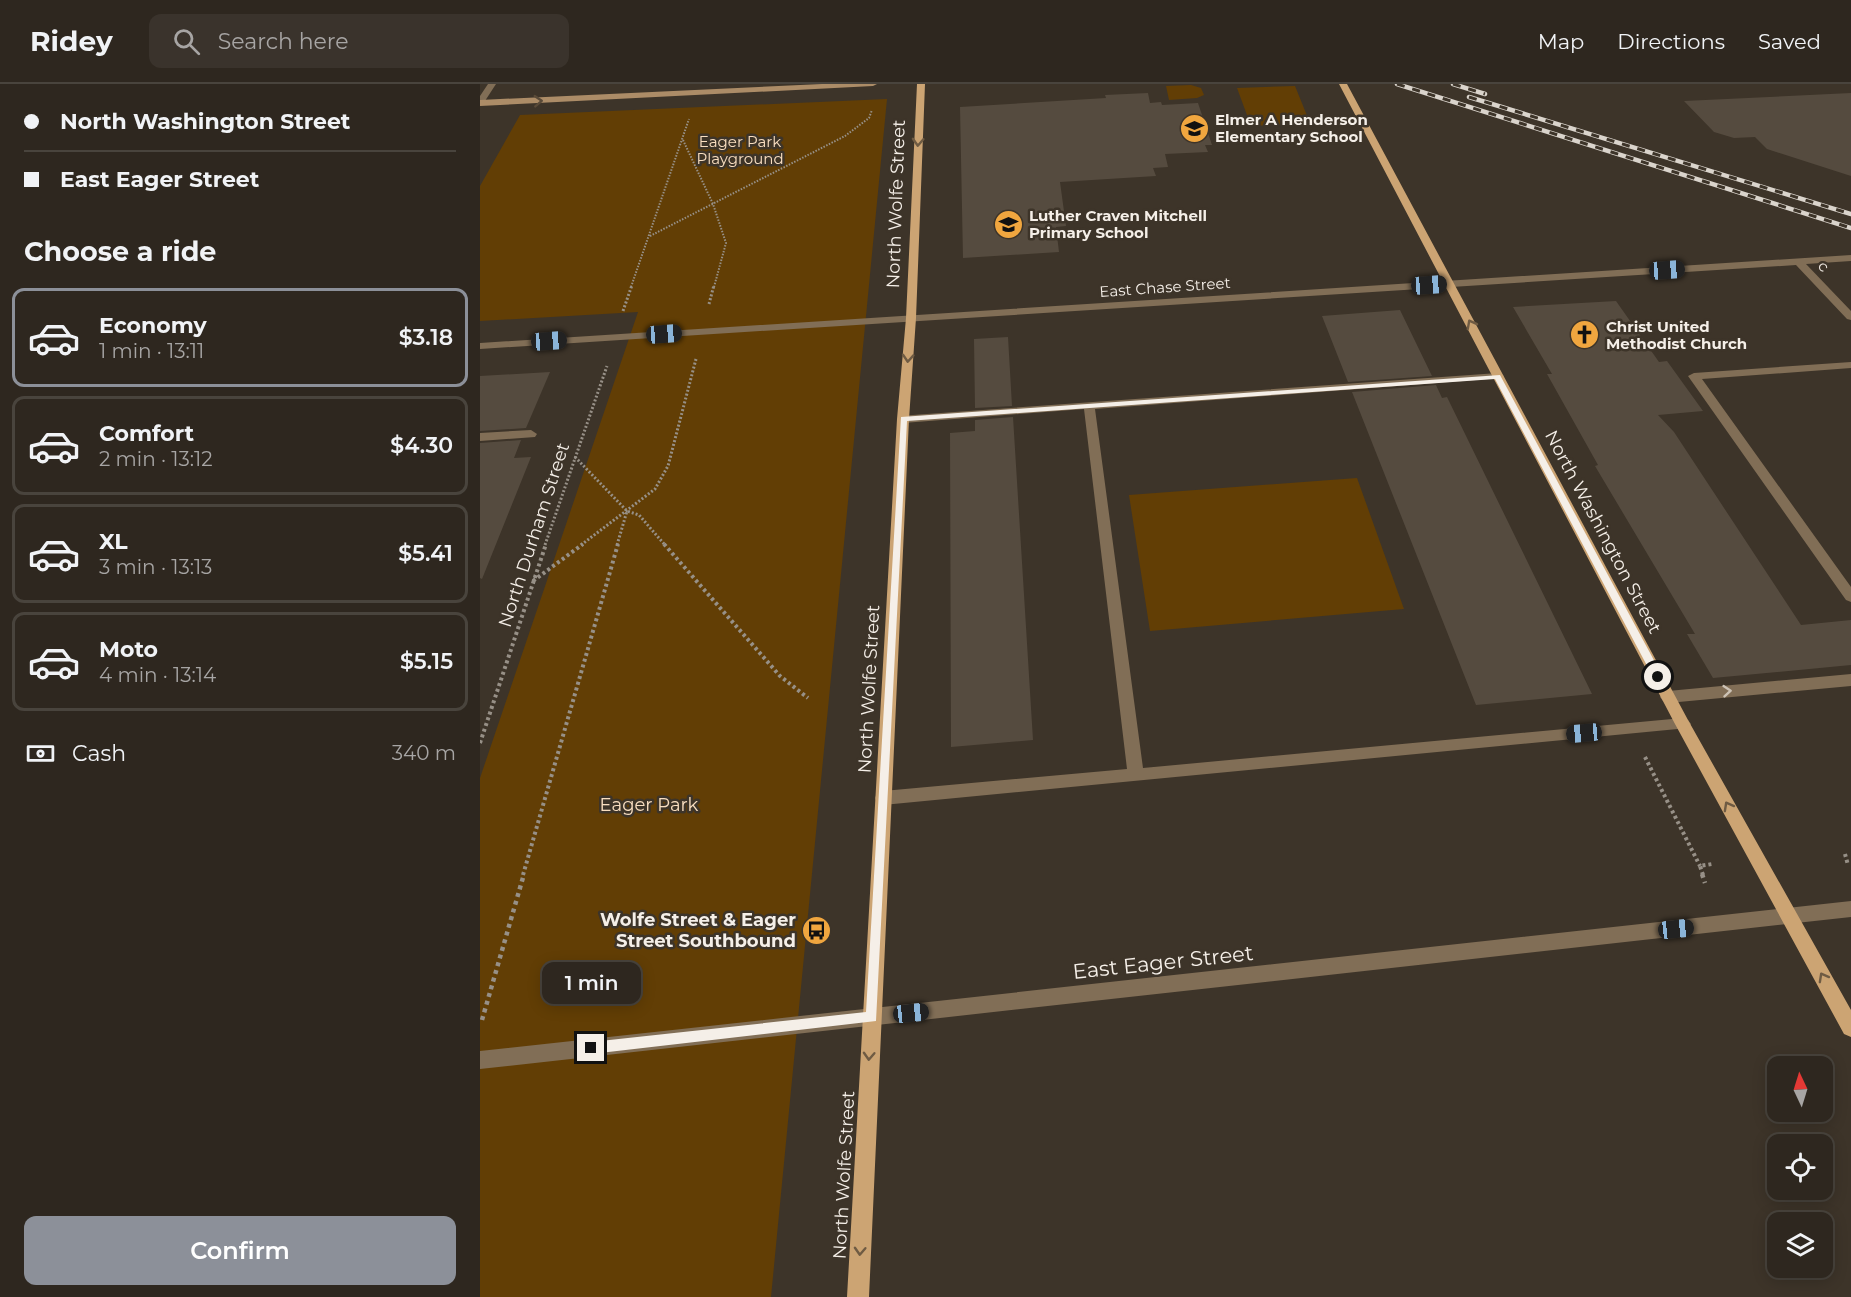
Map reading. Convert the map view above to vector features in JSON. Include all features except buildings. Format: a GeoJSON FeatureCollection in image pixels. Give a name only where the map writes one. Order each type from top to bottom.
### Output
{"type":"FeatureCollection","features":[{"type":"Feature","properties":{"kind":"main road","name":"North Wolfe Street"},"geometry":{"type":"LineString","coordinates":[[858,1297],[903,419],[911,318],[921,84]]}},
{"type":"Feature","properties":{"kind":"main road","name":"North Washington Street"},"geometry":{"type":"LineString","coordinates":[[1343,84],[1668,697],[1851,1028]]}},
{"type":"Feature","properties":{"kind":"street"},"geometry":{"type":"LineString","coordinates":[[480,103],[492,84]]}},
{"type":"Feature","properties":{"kind":"street"},"geometry":{"type":"LineString","coordinates":[[480,103],[873,84]]}},
{"type":"Feature","properties":{"kind":"street","name":"East Chase Street"},"geometry":{"type":"LineString","coordinates":[[480,346],[1851,258]]}},
{"type":"Feature","properties":{"kind":"street","name":"c"},"geometry":{"type":"LineString","coordinates":[[1799,262],[1851,317]]}},
{"type":"Feature","properties":{"kind":"street"},"geometry":{"type":"LineString","coordinates":[[1851,364],[1694,376],[1851,597]]}},
{"type":"Feature","properties":{"kind":"street"},"geometry":{"type":"LineString","coordinates":[[903,419],[1498,376]]}},
{"type":"Feature","properties":{"kind":"street"},"geometry":{"type":"LineString","coordinates":[[1089,406],[1136,775]]}},
{"type":"Feature","properties":{"kind":"street"},"geometry":{"type":"LineString","coordinates":[[480,437],[531,434]]}},
{"type":"Feature","properties":{"kind":"street"},"geometry":{"type":"LineString","coordinates":[[1668,697],[1851,680]]}},
{"type":"Feature","properties":{"kind":"street"},"geometry":{"type":"LineString","coordinates":[[883,798],[1683,724]]}},
{"type":"Feature","properties":{"kind":"street","name":"East Eager Street"},"geometry":{"type":"LineString","coordinates":[[480,1060],[1851,909]]}},
{"type":"Feature","properties":{"kind":"path"},"geometry":{"type":"LineString","coordinates":[[620,318],[650,236],[697,93]]}},
{"type":"Feature","properties":{"kind":"path"},"geometry":{"type":"LineString","coordinates":[[650,236],[845,136],[869,118],[875,101]]}},
{"type":"Feature","properties":{"kind":"path"},"geometry":{"type":"LineString","coordinates":[[682,140],[712,204],[726,243],[708,311]]}},
{"type":"Feature","properties":{"kind":"path","name":"North Durham Street"},"geometry":{"type":"LineString","coordinates":[[480,743],[575,457],[618,337]]}},
{"type":"Feature","properties":{"kind":"path"},"geometry":{"type":"LineString","coordinates":[[533,581],[655,489],[669,466],[698,352]]}},
{"type":"Feature","properties":{"kind":"path"},"geometry":{"type":"LineString","coordinates":[[575,457],[627,511],[639,515],[780,676],[808,698]]}},
{"type":"Feature","properties":{"kind":"path"},"geometry":{"type":"LineString","coordinates":[[482,1020],[627,511]]}},
{"type":"Feature","properties":{"kind":"path"},"geometry":{"type":"LineString","coordinates":[[1640,747],[1700,866],[1706,883]]}},
{"type":"Feature","properties":{"kind":"path"},"geometry":{"type":"LineString","coordinates":[[1845,854],[1848,865]]}},
{"type":"Feature","properties":{"kind":"path"},"geometry":{"type":"LineString","coordinates":[[1700,866],[1712,864]]}},
{"type":"Feature","properties":{"kind":"green space"},"geometry":{"type":"Polygon","coordinates":[[[1191,85],[1201,88],[1204,95],[1197,98],[1169,100],[1166,86],[1191,85]]]}},
{"type":"Feature","properties":{"kind":"green space"},"geometry":{"type":"Polygon","coordinates":[[[1295,86],[1310,123],[1251,126],[1237,88],[1295,86]]]}},
{"type":"Feature","properties":{"kind":"green space","name":"Eager Park"},"geometry":{"type":"Polygon","coordinates":[[[887,99],[771,1297],[480,1297],[480,778],[638,312],[480,321],[480,186],[520,115],[887,99]]]}},
{"type":"Feature","properties":{"kind":"green space"},"geometry":{"type":"Polygon","coordinates":[[[1357,478],[1404,609],[1150,631],[1129,495],[1357,478]]]}},
{"type":"Feature","properties":{"kind":"railway"},"geometry":{"type":"LineString","coordinates":[[1397,84],[1851,228]]}},
{"type":"Feature","properties":{"kind":"railway"},"geometry":{"type":"LineString","coordinates":[[1453,84],[1485,94]]}},
{"type":"Feature","properties":{"kind":"railway"},"geometry":{"type":"LineString","coordinates":[[1469,97],[1851,214]]}},
{"type":"Feature","properties":{"kind":"place","name":"Elmer A Henderson Elementary School"},"geometry":{"type":"Point","coordinates":[1194,128]}},
{"type":"Feature","properties":{"kind":"place","name":"Luther Craven Mitchell Primary School"},"geometry":{"type":"Point","coordinates":[1008,224]}},
{"type":"Feature","properties":{"kind":"place","name":"Christ United Methodist Church"},"geometry":{"type":"Point","coordinates":[1585,335]}},
{"type":"Feature","properties":{"kind":"place","name":"Wolfe Street & Eager Street Southbound"},"geometry":{"type":"Point","coordinates":[817,930]}},
{"type":"Feature","properties":{"kind":"route"},"geometry":{"type":"LineString","coordinates":[[591,1048],[872,1017],[903,419],[1498,376],[1658,677]]}},
{"type":"Feature","properties":{"kind":"park label","name":"Eager Park Playground"},"geometry":{"type":"Point","coordinates":[740,150]}}]}
